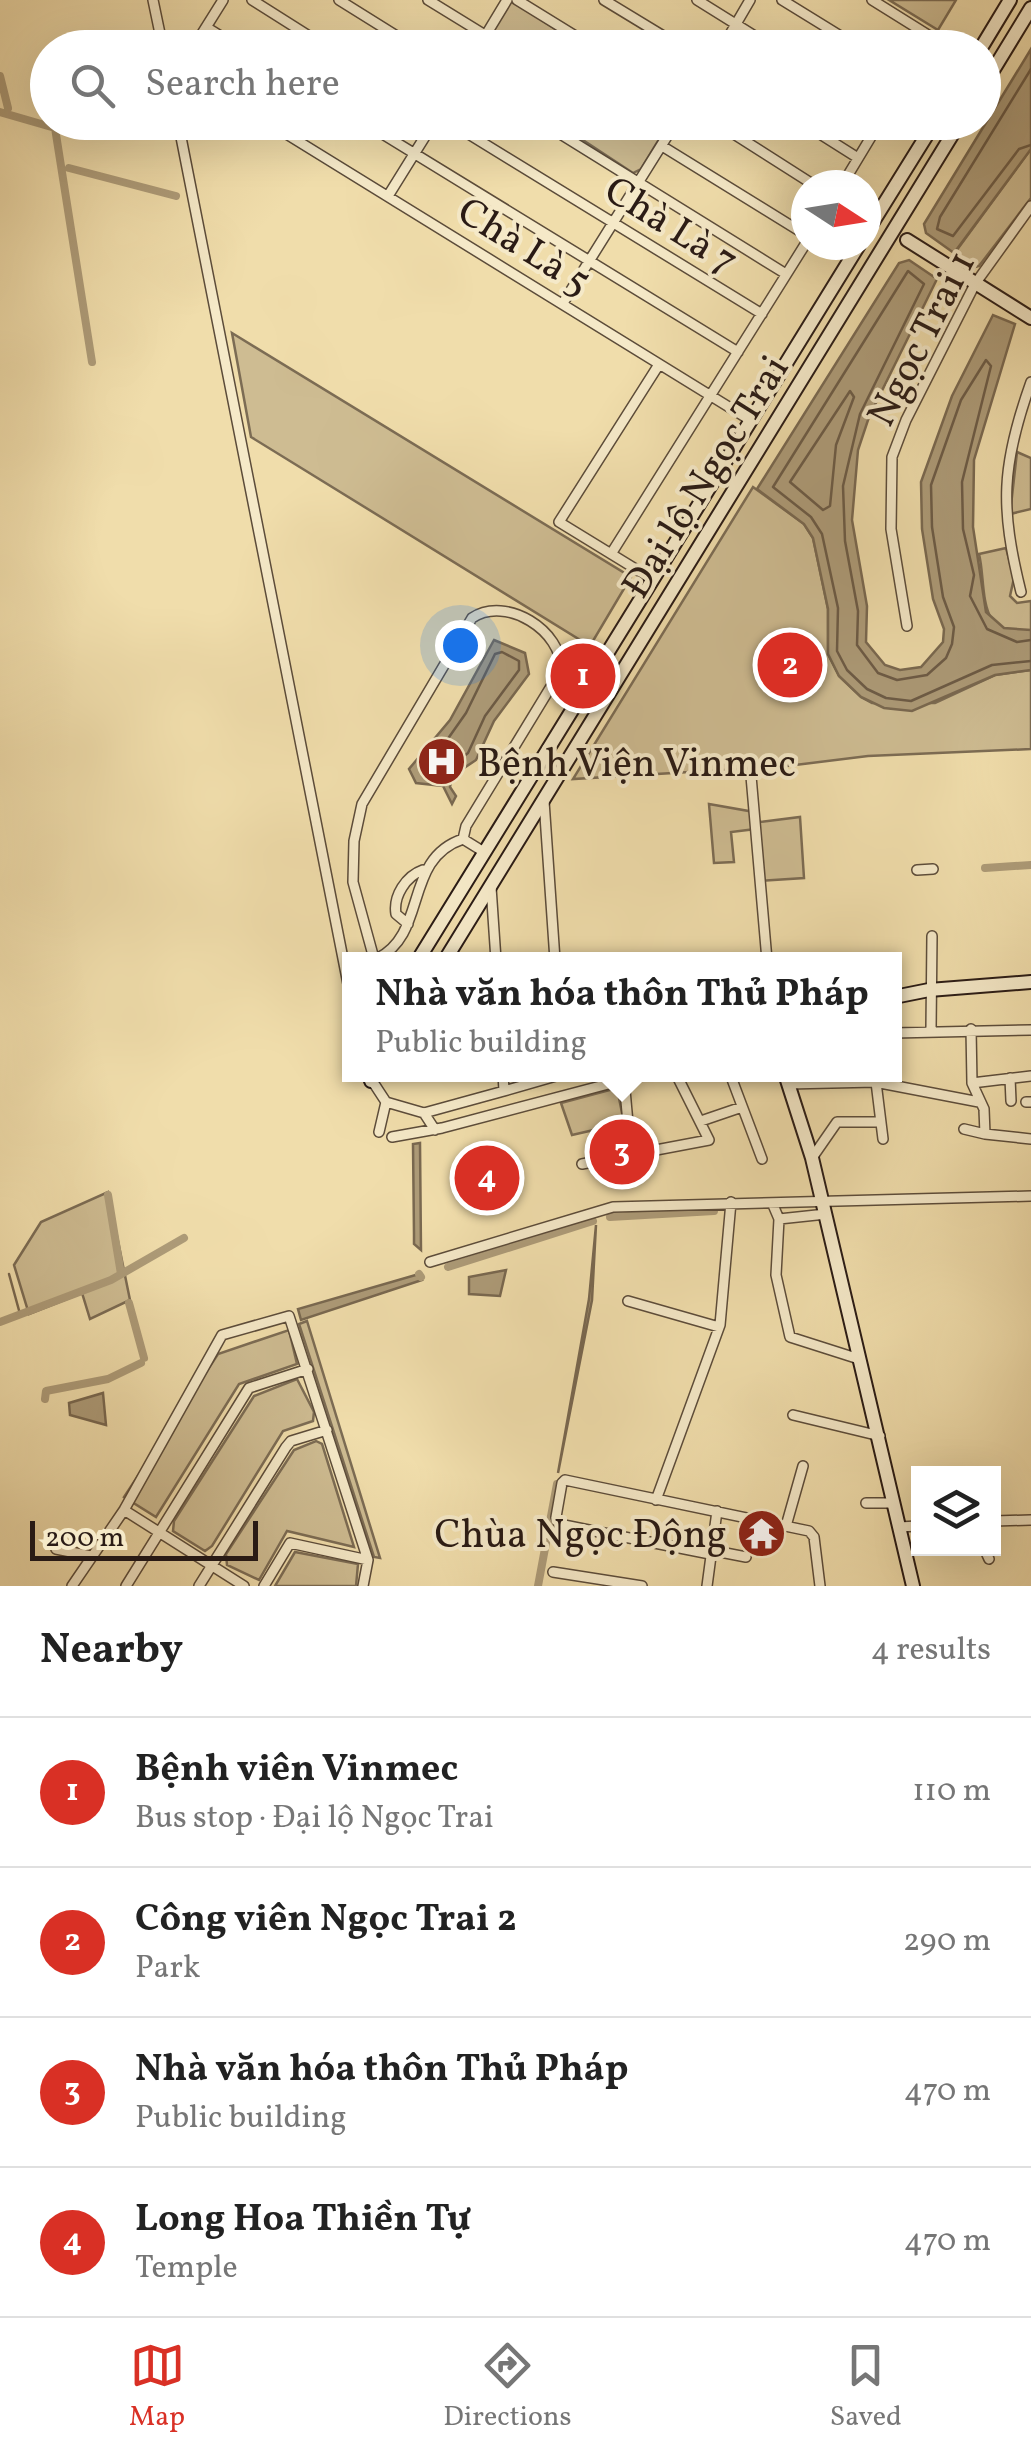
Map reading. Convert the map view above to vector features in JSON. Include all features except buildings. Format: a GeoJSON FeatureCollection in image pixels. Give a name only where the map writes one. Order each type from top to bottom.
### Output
{"type":"FeatureCollection","features":[{"type":"Feature","properties":{"kind":"main road"},"geometry":{"type":"LineString","coordinates":[[992,30],[1010,0]]}},
{"type":"Feature","properties":{"kind":"main road"},"geometry":{"type":"LineString","coordinates":[[1001,57],[1031,8]]}},
{"type":"Feature","properties":{"kind":"main road"},"geometry":{"type":"LineString","coordinates":[[881,205],[923,140]]}},
{"type":"Feature","properties":{"kind":"main road","name":"Đại lộ Ngọc Trai"},"geometry":{"type":"LineString","coordinates":[[449,952],[949,140]]}},
{"type":"Feature","properties":{"kind":"main road"},"geometry":{"type":"LineString","coordinates":[[881,227],[1031,318]]}},
{"type":"Feature","properties":{"kind":"main road","name":"Đại lộ Ngọc Trai"},"geometry":{"type":"LineString","coordinates":[[423,952],[849,260]]}},
{"type":"Feature","properties":{"kind":"main road"},"geometry":{"type":"LineString","coordinates":[[582,692],[602,704]]}},
{"type":"Feature","properties":{"kind":"main road"},"geometry":{"type":"LineString","coordinates":[[902,996],[929,990],[1031,982]]}},
{"type":"Feature","properties":{"kind":"main road"},"geometry":{"type":"LineString","coordinates":[[788,1082],[812,1158],[914,1586]]}},
{"type":"Feature","properties":{"kind":"street"},"geometry":{"type":"LineString","coordinates":[[153,0],[159,30]]}},
{"type":"Feature","properties":{"kind":"street"},"geometry":{"type":"LineString","coordinates":[[204,30],[223,0]]}},
{"type":"Feature","properties":{"kind":"street"},"geometry":{"type":"LineString","coordinates":[[252,0],[300,30]]}},
{"type":"Feature","properties":{"kind":"street"},"geometry":{"type":"LineString","coordinates":[[338,0],[387,30]]}},
{"type":"Feature","properties":{"kind":"street"},"geometry":{"type":"LineString","coordinates":[[428,0],[476,30]]}},
{"type":"Feature","properties":{"kind":"street"},"geometry":{"type":"LineString","coordinates":[[489,30],[507,0]]}},
{"type":"Feature","properties":{"kind":"street"},"geometry":{"type":"LineString","coordinates":[[516,0],[565,30]]}},
{"type":"Feature","properties":{"kind":"street"},"geometry":{"type":"LineString","coordinates":[[604,0],[653,30]]}},
{"type":"Feature","properties":{"kind":"street"},"geometry":{"type":"LineString","coordinates":[[696,0],[746,30]]}},
{"type":"Feature","properties":{"kind":"street"},"geometry":{"type":"LineString","coordinates":[[732,30],[750,0]]}},
{"type":"Feature","properties":{"kind":"street"},"geometry":{"type":"LineString","coordinates":[[782,0],[831,30]]}},
{"type":"Feature","properties":{"kind":"street"},"geometry":{"type":"LineString","coordinates":[[872,0],[920,30]]}},
{"type":"Feature","properties":{"kind":"street"},"geometry":{"type":"LineString","coordinates":[[206,27],[211,30]]}},
{"type":"Feature","properties":{"kind":"street"},"geometry":{"type":"LineString","coordinates":[[182,140],[342,953]]}},
{"type":"Feature","properties":{"kind":"street","name":"Chà Là 5"},"geometry":{"type":"LineString","coordinates":[[297,140],[750,420]]}},
{"type":"Feature","properties":{"kind":"street"},"geometry":{"type":"LineString","coordinates":[[393,140],[738,352]]}},
{"type":"Feature","properties":{"kind":"street"},"geometry":{"type":"LineString","coordinates":[[388,196],[422,140]]}},
{"type":"Feature","properties":{"kind":"street","name":"Chà Là 7"},"geometry":{"type":"LineString","coordinates":[[477,140],[762,314]]}},
{"type":"Feature","properties":{"kind":"street"},"geometry":{"type":"LineString","coordinates":[[570,140],[786,274]]}},
{"type":"Feature","properties":{"kind":"street"},"geometry":{"type":"LineString","coordinates":[[563,304],[666,140]]}},
{"type":"Feature","properties":{"kind":"street"},"geometry":{"type":"LineString","coordinates":[[743,140],[791,170]]}},
{"type":"Feature","properties":{"kind":"street"},"geometry":{"type":"LineString","coordinates":[[830,140],[858,158]]}},
{"type":"Feature","properties":{"kind":"street"},"geometry":{"type":"LineString","coordinates":[[851,170],[869,140]]}},
{"type":"Feature","properties":{"kind":"street"},"geometry":{"type":"LineString","coordinates":[[662,146],[791,229]]}},
{"type":"Feature","properties":{"kind":"street","name":"Ngọc Trai 1"},"geometry":{"type":"LineString","coordinates":[[906,626],[891,529],[892,457],[906,420],[974,284],[1031,206]]}},
{"type":"Feature","properties":{"kind":"street"},"geometry":{"type":"LineString","coordinates":[[612,554],[794,260]]}},
{"type":"Feature","properties":{"kind":"street"},"geometry":{"type":"LineString","coordinates":[[652,578],[560,522],[658,366]]}},
{"type":"Feature","properties":{"kind":"street"},"geometry":{"type":"LineString","coordinates":[[1022,592],[1006,530],[1004,496],[1016,428],[1031,382]]}},
{"type":"Feature","properties":{"kind":"street"},"geometry":{"type":"LineString","coordinates":[[372,952],[353,882],[354,841],[362,804],[465,627],[482,612],[505,611],[533,623],[553,640],[562,656],[561,670],[472,815],[463,839],[409,878],[396,899],[396,914],[408,924]]}},
{"type":"Feature","properties":{"kind":"street"},"geometry":{"type":"LineString","coordinates":[[751,776],[766,952]]}},
{"type":"Feature","properties":{"kind":"street"},"geometry":{"type":"LineString","coordinates":[[544,798],[554,952]]}},
{"type":"Feature","properties":{"kind":"street"},"geometry":{"type":"LineString","coordinates":[[463,839],[484,852]]}},
{"type":"Feature","properties":{"kind":"street"},"geometry":{"type":"LineString","coordinates":[[916,870],[933,869]]}},
{"type":"Feature","properties":{"kind":"street"},"geometry":{"type":"LineString","coordinates":[[387,952],[400,943],[424,870]]}},
{"type":"Feature","properties":{"kind":"street"},"geometry":{"type":"LineString","coordinates":[[491,884],[495,952]]}},
{"type":"Feature","properties":{"kind":"street"},"geometry":{"type":"LineString","coordinates":[[931,1029],[932,936]]}},
{"type":"Feature","properties":{"kind":"street"},"geometry":{"type":"LineString","coordinates":[[902,1032],[931,1029],[968,1036],[1031,1030]]}},
{"type":"Feature","properties":{"kind":"street"},"geometry":{"type":"LineString","coordinates":[[968,1036],[972,1083],[984,1109],[985,1134]]}},
{"type":"Feature","properties":{"kind":"street"},"geometry":{"type":"LineString","coordinates":[[972,1083],[1031,1076]]}},
{"type":"Feature","properties":{"kind":"street"},"geometry":{"type":"LineString","coordinates":[[1010,1078],[1011,1101]]}},
{"type":"Feature","properties":{"kind":"street"},"geometry":{"type":"LineString","coordinates":[[374,1082],[386,1102],[410,1113],[424,1113],[539,1082]]}},
{"type":"Feature","properties":{"kind":"street"},"geometry":{"type":"LineString","coordinates":[[503,1082],[504,1091]]}},
{"type":"Feature","properties":{"kind":"street"},"geometry":{"type":"LineString","coordinates":[[392,1136],[434,1130],[616,1082]]}},
{"type":"Feature","properties":{"kind":"street"},"geometry":{"type":"LineString","coordinates":[[624,1082],[631,1156]]}},
{"type":"Feature","properties":{"kind":"street"},"geometry":{"type":"LineString","coordinates":[[582,1164],[708,1140],[680,1082]]}},
{"type":"Feature","properties":{"kind":"street"},"geometry":{"type":"LineString","coordinates":[[733,1082],[762,1159]]}},
{"type":"Feature","properties":{"kind":"street"},"geometry":{"type":"LineString","coordinates":[[875,1082],[883,1139]]}},
{"type":"Feature","properties":{"kind":"street"},"geometry":{"type":"LineString","coordinates":[[892,1082],[979,1102]]}},
{"type":"Feature","properties":{"kind":"street"},"geometry":{"type":"LineString","coordinates":[[380,1132],[386,1102]]}},
{"type":"Feature","properties":{"kind":"street"},"geometry":{"type":"LineString","coordinates":[[701,1122],[742,1107]]}},
{"type":"Feature","properties":{"kind":"street"},"geometry":{"type":"LineString","coordinates":[[410,1113],[413,1125]]}},
{"type":"Feature","properties":{"kind":"street"},"geometry":{"type":"LineString","coordinates":[[424,1113],[434,1130]]}},
{"type":"Feature","properties":{"kind":"street"},"geometry":{"type":"LineString","coordinates":[[812,1158],[837,1122],[878,1122]]}},
{"type":"Feature","properties":{"kind":"street"},"geometry":{"type":"LineString","coordinates":[[964,1129],[1031,1140]]}},
{"type":"Feature","properties":{"kind":"street"},"geometry":{"type":"LineString","coordinates":[[430,1262],[606,1208],[731,1202],[824,1208],[1031,1196]]}},
{"type":"Feature","properties":{"kind":"street"},"geometry":{"type":"LineString","coordinates":[[656,1500],[720,1327],[731,1202]]}},
{"type":"Feature","properties":{"kind":"street"},"geometry":{"type":"LineString","coordinates":[[773,1204],[779,1219],[776,1276],[790,1337],[859,1358]]}},
{"type":"Feature","properties":{"kind":"street"},"geometry":{"type":"LineString","coordinates":[[779,1219],[824,1208]]}},
{"type":"Feature","properties":{"kind":"street"},"geometry":{"type":"LineString","coordinates":[[628,1301],[720,1327]]}},
{"type":"Feature","properties":{"kind":"street"},"geometry":{"type":"LineString","coordinates":[[72,1586],[124,1510],[222,1335],[289,1316],[368,1560],[363,1586]]}},
{"type":"Feature","properties":{"kind":"street"},"geometry":{"type":"LineString","coordinates":[[126,1586],[249,1388],[308,1369]]}},
{"type":"Feature","properties":{"kind":"street"},"geometry":{"type":"LineString","coordinates":[[793,1415],[880,1436]]}},
{"type":"Feature","properties":{"kind":"street"},"geometry":{"type":"LineString","coordinates":[[199,1586],[291,1441],[327,1430]]}},
{"type":"Feature","properties":{"kind":"street"},"geometry":{"type":"LineString","coordinates":[[786,1526],[803,1466]]}},
{"type":"Feature","properties":{"kind":"street"},"geometry":{"type":"LineString","coordinates":[[746,1557],[563,1525],[556,1516],[564,1480],[813,1535],[820,1586]]}},
{"type":"Feature","properties":{"kind":"street"},"geometry":{"type":"LineString","coordinates":[[866,1503],[892,1502]]}},
{"type":"Feature","properties":{"kind":"street"},"geometry":{"type":"LineString","coordinates":[[124,1510],[244,1586]]}},
{"type":"Feature","properties":{"kind":"street"},"geometry":{"type":"LineString","coordinates":[[706,1586],[717,1511]]}},
{"type":"Feature","properties":{"kind":"street"},"geometry":{"type":"LineString","coordinates":[[1001,1521],[1031,1520]]}},
{"type":"Feature","properties":{"kind":"street"},"geometry":{"type":"LineString","coordinates":[[898,1527],[911,1526]]}},
{"type":"Feature","properties":{"kind":"street"},"geometry":{"type":"LineString","coordinates":[[264,1586],[290,1542],[368,1560]]}},
{"type":"Feature","properties":{"kind":"street"},"geometry":{"type":"LineString","coordinates":[[56,1549],[92,1556]]}},
{"type":"Feature","properties":{"kind":"street"},"geometry":{"type":"LineString","coordinates":[[553,1572],[642,1586]]}},
{"type":"Feature","properties":{"kind":"shaded area"},"geometry":{"type":"Polygon","coordinates":[[[512,0],[557,30],[493,30],[512,0]]]}},
{"type":"Feature","properties":{"kind":"shaded area"},"geometry":{"type":"Polygon","coordinates":[[[889,0],[956,0],[938,30],[889,0]]]}},
{"type":"Feature","properties":{"kind":"shaded area"},"geometry":{"type":"Polygon","coordinates":[[[583,140],[659,140],[641,169],[633,173],[583,140]]]}},
{"type":"Feature","properties":{"kind":"shaded area"},"geometry":{"type":"Polygon","coordinates":[[[1031,149],[1031,198],[979,266],[969,269],[951,258],[1031,149]]]}},
{"type":"Feature","properties":{"kind":"shaded area"},"geometry":{"type":"Polygon","coordinates":[[[232,333],[631,577],[590,646],[251,437],[232,333]]]}},
{"type":"Feature","properties":{"kind":"shaded area"},"geometry":{"type":"Polygon","coordinates":[[[1017,452],[1031,458],[1031,509],[1010,514],[1017,452]]]}},
{"type":"Feature","properties":{"kind":"shaded area"},"geometry":{"type":"Polygon","coordinates":[[[753,487],[804,524],[813,538],[828,609],[828,654],[839,676],[861,697],[872,703],[935,703],[995,675],[1031,670],[1031,749],[868,756],[787,766],[573,779],[753,487]]]}},
{"type":"Feature","properties":{"kind":"shaded area"},"geometry":{"type":"Polygon","coordinates":[[[1006,548],[1014,578],[1010,596],[1017,603],[1031,601],[1031,630],[1013,632],[1000,628],[987,608],[979,554],[1006,548]]]}},
{"type":"Feature","properties":{"kind":"shaded area"},"geometry":{"type":"Polygon","coordinates":[[[709,804],[754,812],[760,822],[800,817],[804,878],[760,881],[756,829],[731,832],[734,862],[714,863],[709,804]]]}},
{"type":"Feature","properties":{"kind":"shaded area"},"geometry":{"type":"Polygon","coordinates":[[[617,1088],[624,1123],[572,1135],[561,1103],[617,1088]]]}},
{"type":"Feature","properties":{"kind":"shaded area"},"geometry":{"type":"Polygon","coordinates":[[[108,1192],[130,1300],[90,1319],[82,1293],[29,1314],[14,1265],[41,1222],[108,1192]]]}},
{"type":"Feature","properties":{"kind":"shaded area"},"geometry":{"type":"Polygon","coordinates":[[[307,1321],[380,1558],[374,1557],[299,1324],[307,1321]]]}},
{"type":"Feature","properties":{"kind":"shaded area"},"geometry":{"type":"Polygon","coordinates":[[[289,1330],[297,1364],[239,1384],[156,1517],[124,1497],[218,1354],[289,1330]]]}},
{"type":"Feature","properties":{"kind":"shaded area"},"geometry":{"type":"Polygon","coordinates":[[[297,1379],[314,1412],[313,1421],[283,1431],[212,1546],[205,1551],[173,1531],[174,1521],[254,1396],[297,1379]]]}},
{"type":"Feature","properties":{"kind":"shaded area"},"geometry":{"type":"Polygon","coordinates":[[[316,1441],[322,1444],[354,1547],[287,1531],[259,1580],[227,1565],[226,1554],[294,1450],[316,1441]]]}},
{"type":"Feature","properties":{"kind":"shaded area"},"geometry":{"type":"Polygon","coordinates":[[[295,1552],[358,1564],[356,1586],[275,1586],[295,1552]]]}},
{"type":"Feature","properties":{"kind":"water"},"geometry":{"type":"Polygon","coordinates":[[[1031,49],[1031,149],[954,253],[926,233],[924,224],[975,140],[1001,140],[1001,98],[1031,49]]]}},
{"type":"Feature","properties":{"kind":"water"},"geometry":{"type":"Polygon","coordinates":[[[909,260],[937,279],[869,417],[858,450],[852,520],[867,606],[866,642],[885,665],[900,670],[921,667],[943,642],[944,629],[933,599],[922,529],[921,482],[952,396],[993,315],[1015,324],[974,460],[973,527],[986,612],[1004,628],[1031,630],[1031,670],[995,675],[912,711],[884,708],[861,697],[839,676],[828,654],[828,609],[813,538],[804,524],[757,489],[899,263],[909,260]]]}},
{"type":"Feature","properties":{"kind":"water"},"geometry":{"type":"Polygon","coordinates":[[[494,640],[525,653],[529,674],[494,721],[476,760],[452,776],[450,787],[456,796],[452,804],[443,786],[416,783],[409,769],[450,720],[494,640]]]}},
{"type":"Feature","properties":{"kind":"water"},"geometry":{"type":"Polygon","coordinates":[[[420,1143],[421,1250],[414,1244],[413,1144],[420,1143]]]}},
{"type":"Feature","properties":{"kind":"water"},"geometry":{"type":"Polygon","coordinates":[[[596,1225],[592,1300],[558,1473],[589,1299],[596,1225]]]}},
{"type":"Feature","properties":{"kind":"water"},"geometry":{"type":"Polygon","coordinates":[[[506,1270],[500,1296],[469,1294],[469,1277],[506,1270]]]}},
{"type":"Feature","properties":{"kind":"water"},"geometry":{"type":"Polygon","coordinates":[[[419,1274],[422,1280],[301,1320],[298,1309],[419,1274]]]}},
{"type":"Feature","properties":{"kind":"water"},"geometry":{"type":"Polygon","coordinates":[[[103,1393],[106,1425],[70,1415],[69,1403],[103,1393]]]}},
{"type":"Feature","properties":{"kind":"waterway"},"geometry":{"type":"LineString","coordinates":[[0,76],[8,108]]}},
{"type":"Feature","properties":{"kind":"waterway"},"geometry":{"type":"LineString","coordinates":[[0,112],[30,121]]}},
{"type":"Feature","properties":{"kind":"waterway"},"geometry":{"type":"LineString","coordinates":[[57,140],[92,362]]}},
{"type":"Feature","properties":{"kind":"waterway"},"geometry":{"type":"LineString","coordinates":[[69,168],[176,196]]}},
{"type":"Feature","properties":{"kind":"waterway"},"geometry":{"type":"LineString","coordinates":[[985,868],[1031,865]]}},
{"type":"Feature","properties":{"kind":"waterway"},"geometry":{"type":"LineString","coordinates":[[108,1195],[121,1274]]}},
{"type":"Feature","properties":{"kind":"waterway"},"geometry":{"type":"LineString","coordinates":[[610,1217],[714,1211]]}},
{"type":"Feature","properties":{"kind":"waterway"},"geometry":{"type":"LineString","coordinates":[[448,1267],[593,1221]]}},
{"type":"Feature","properties":{"kind":"waterway"},"geometry":{"type":"LineString","coordinates":[[0,1322],[111,1280],[184,1238]]}},
{"type":"Feature","properties":{"kind":"waterway"},"geometry":{"type":"LineString","coordinates":[[9,1274],[20,1314]]}},
{"type":"Feature","properties":{"kind":"waterway"},"geometry":{"type":"LineString","coordinates":[[129,1303],[144,1358]]}},
{"type":"Feature","properties":{"kind":"waterway"},"geometry":{"type":"LineString","coordinates":[[45,1399],[46,1391],[108,1379],[141,1363]]}},
{"type":"Feature","properties":{"kind":"waterway"},"geometry":{"type":"LineString","coordinates":[[538,1586],[557,1484]]}},
{"type":"Feature","properties":{"kind":"place","name":"Công viên Ngọc Trai 2"},"geometry":{"type":"Point","coordinates":[790,665]}},
{"type":"Feature","properties":{"kind":"place","name":"Bệnh viên Vinmec"},"geometry":{"type":"Point","coordinates":[583,676]}},
{"type":"Feature","properties":{"kind":"place","name":"Bệnh Viện Vinmec"},"geometry":{"type":"Point","coordinates":[442,762]}},
{"type":"Feature","properties":{"kind":"place","name":"Nhà văn hóa thôn Thủ Pháp"},"geometry":{"type":"Point","coordinates":[622,1152]}},
{"type":"Feature","properties":{"kind":"place","name":"Long Hoa Thiền Tự"},"geometry":{"type":"Point","coordinates":[487,1178]}},
{"type":"Feature","properties":{"kind":"place","name":"Chùa Ngọc Động"},"geometry":{"type":"Point","coordinates":[762,1533]}}]}
